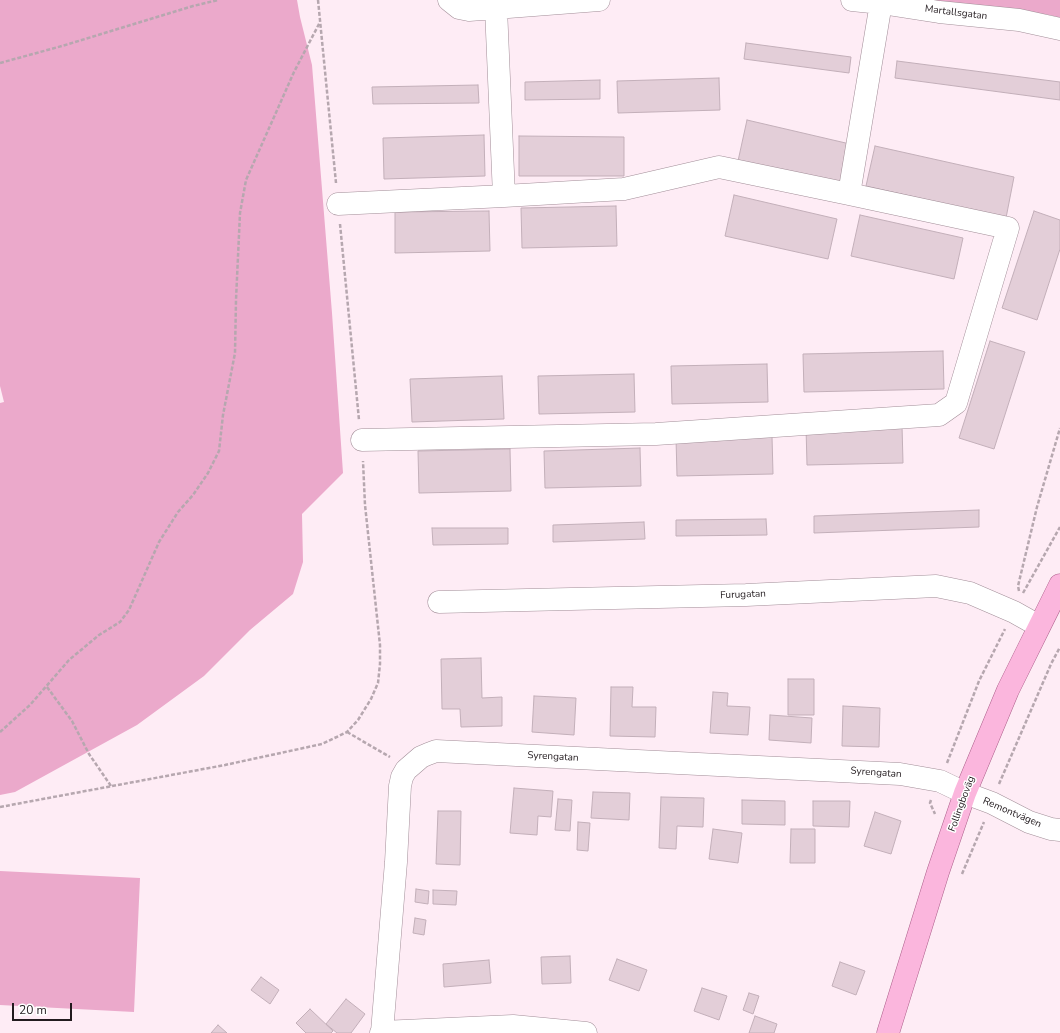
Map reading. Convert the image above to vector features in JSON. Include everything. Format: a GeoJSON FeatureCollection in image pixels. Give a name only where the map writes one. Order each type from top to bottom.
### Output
{"type":"FeatureCollection","features":[{"type":"Feature","properties":{"kind":"main road","name":"Follingboväg"},"geometry":{"type":"LineString","coordinates":[[888,1033],[938,872],[965,794],[1008,690],[1060,585]]}},
{"type":"Feature","properties":{"kind":"street"},"geometry":{"type":"LineString","coordinates":[[449,0],[459,8],[469,10],[599,0]]}},
{"type":"Feature","properties":{"kind":"street","name":"Martallsgatan"},"geometry":{"type":"LineString","coordinates":[[852,0],[939,12],[1019,20],[1060,29]]}},
{"type":"Feature","properties":{"kind":"street"},"geometry":{"type":"LineString","coordinates":[[849,194],[881,3]]}},
{"type":"Feature","properties":{"kind":"street"},"geometry":{"type":"LineString","coordinates":[[496,8],[504,196]]}},
{"type":"Feature","properties":{"kind":"street"},"geometry":{"type":"LineString","coordinates":[[338,204],[504,196],[624,188],[720,167],[1008,228],[956,403],[939,415],[656,434],[362,440]]}},
{"type":"Feature","properties":{"kind":"street","name":"Furugatan"},"geometry":{"type":"LineString","coordinates":[[439,602],[746,595],[936,586],[970,592],[1014,612],[1039,626]]}},
{"type":"Feature","properties":{"kind":"street","name":"Syrengatan"},"geometry":{"type":"LineString","coordinates":[[406,770],[421,757],[436,751],[900,774],[940,781],[965,794]]}},
{"type":"Feature","properties":{"kind":"street"},"geometry":{"type":"LineString","coordinates":[[406,770],[402,777],[400,786],[396,862],[381,1032],[513,1026],[586,1033]]}},
{"type":"Feature","properties":{"kind":"street","name":"Remontvägen"},"geometry":{"type":"LineString","coordinates":[[965,794],[992,803],[1029,822],[1051,829],[1060,830]]}},
{"type":"Feature","properties":{"kind":"path"},"geometry":{"type":"LineString","coordinates":[[0,63],[218,0]]}},
{"type":"Feature","properties":{"kind":"path"},"geometry":{"type":"LineString","coordinates":[[0,807],[225,765],[322,744],[347,732],[358,720],[371,699],[378,683],[380,645],[365,504],[362,440],[318,0]]}},
{"type":"Feature","properties":{"kind":"path"},"geometry":{"type":"LineString","coordinates":[[0,732],[30,705],[69,660],[99,635],[120,622],[129,610],[159,542],[178,512],[193,495],[208,473],[219,451],[223,414],[235,353],[240,221],[246,180],[294,72],[320,22]]}},
{"type":"Feature","properties":{"kind":"path"},"geometry":{"type":"LineString","coordinates":[[1022,594],[1018,591],[1018,586],[1037,507],[1060,428]]}},
{"type":"Feature","properties":{"kind":"path"},"geometry":{"type":"LineString","coordinates":[[961,876],[1014,749],[1060,647]]}},
{"type":"Feature","properties":{"kind":"path"},"geometry":{"type":"LineString","coordinates":[[47,687],[72,721],[89,754],[111,786]]}},
{"type":"Feature","properties":{"kind":"path"},"geometry":{"type":"LineString","coordinates":[[347,732],[393,759],[406,770]]}},
{"type":"Feature","properties":{"kind":"shaded area"},"geometry":{"type":"Polygon","coordinates":[[[0,0],[297,0],[312,65],[343,473],[302,514],[303,562],[293,594],[250,630],[204,676],[137,725],[15,792],[0,795],[0,403],[4,402],[0,386],[0,0]]]}},
{"type":"Feature","properties":{"kind":"shaded area"},"geometry":{"type":"Polygon","coordinates":[[[915,0],[1060,0],[1060,18],[1050,15],[915,0]]]}},
{"type":"Feature","properties":{"kind":"shaded area"},"geometry":{"type":"Polygon","coordinates":[[[0,871],[140,878],[134,1012],[0,1005],[0,871]]]}},
{"type":"Feature","properties":{"kind":"building"},"geometry":{"type":"Polygon","coordinates":[[[746,43],[851,57],[849,73],[744,59],[746,43]]]}},
{"type":"Feature","properties":{"kind":"building"},"geometry":{"type":"Polygon","coordinates":[[[897,61],[1060,82],[1060,100],[895,78],[897,61]]]}},
{"type":"Feature","properties":{"kind":"building"},"geometry":{"type":"Polygon","coordinates":[[[719,78],[720,110],[618,113],[617,81],[719,78]]]}},
{"type":"Feature","properties":{"kind":"building"},"geometry":{"type":"Polygon","coordinates":[[[600,80],[600,99],[525,100],[525,82],[600,80]]]}},
{"type":"Feature","properties":{"kind":"building"},"geometry":{"type":"Polygon","coordinates":[[[478,85],[479,103],[373,104],[372,87],[478,85]]]}},
{"type":"Feature","properties":{"kind":"building"},"geometry":{"type":"Polygon","coordinates":[[[747,120],[850,144],[841,184],[738,161],[747,120]]]}},
{"type":"Feature","properties":{"kind":"building"},"geometry":{"type":"Polygon","coordinates":[[[484,135],[485,176],[384,179],[383,138],[484,135]]]}},
{"type":"Feature","properties":{"kind":"building"},"geometry":{"type":"Polygon","coordinates":[[[519,136],[624,137],[624,176],[519,176],[519,136]]]}},
{"type":"Feature","properties":{"kind":"building"},"geometry":{"type":"Polygon","coordinates":[[[875,146],[1014,177],[1006,218],[866,186],[875,146]]]}},
{"type":"Feature","properties":{"kind":"building"},"geometry":{"type":"Polygon","coordinates":[[[734,195],[837,219],[828,259],[725,236],[734,195]]]}},
{"type":"Feature","properties":{"kind":"building"},"geometry":{"type":"Polygon","coordinates":[[[616,206],[617,246],[522,248],[521,208],[616,206]]]}},
{"type":"Feature","properties":{"kind":"building"},"geometry":{"type":"Polygon","coordinates":[[[489,211],[490,251],[395,253],[395,212],[489,211]]]}},
{"type":"Feature","properties":{"kind":"building"},"geometry":{"type":"Polygon","coordinates":[[[1034,211],[1060,220],[1060,249],[1037,320],[1002,308],[1034,211]]]}},
{"type":"Feature","properties":{"kind":"building"},"geometry":{"type":"Polygon","coordinates":[[[860,215],[963,238],[954,279],[851,256],[860,215]]]}},
{"type":"Feature","properties":{"kind":"building"},"geometry":{"type":"Polygon","coordinates":[[[990,341],[1025,352],[994,449],[959,438],[990,341]]]}},
{"type":"Feature","properties":{"kind":"building"},"geometry":{"type":"Polygon","coordinates":[[[943,351],[944,389],[804,392],[803,354],[943,351]]]}},
{"type":"Feature","properties":{"kind":"building"},"geometry":{"type":"Polygon","coordinates":[[[767,364],[768,402],[672,404],[671,366],[767,364]]]}},
{"type":"Feature","properties":{"kind":"building"},"geometry":{"type":"Polygon","coordinates":[[[634,374],[635,412],[539,414],[538,376],[634,374]]]}},
{"type":"Feature","properties":{"kind":"building"},"geometry":{"type":"Polygon","coordinates":[[[502,376],[504,419],[412,422],[410,379],[502,376]]]}},
{"type":"Feature","properties":{"kind":"building"},"geometry":{"type":"Polygon","coordinates":[[[902,425],[903,463],[807,465],[806,427],[902,425]]]}},
{"type":"Feature","properties":{"kind":"building"},"geometry":{"type":"Polygon","coordinates":[[[772,436],[773,474],[677,476],[676,438],[772,436]]]}},
{"type":"Feature","properties":{"kind":"building"},"geometry":{"type":"Polygon","coordinates":[[[640,448],[641,486],[545,488],[544,451],[640,448]]]}},
{"type":"Feature","properties":{"kind":"building"},"geometry":{"type":"Polygon","coordinates":[[[510,449],[511,491],[419,493],[418,451],[510,449]]]}},
{"type":"Feature","properties":{"kind":"building"},"geometry":{"type":"Polygon","coordinates":[[[979,510],[979,527],[814,533],[814,516],[979,510]]]}},
{"type":"Feature","properties":{"kind":"building"},"geometry":{"type":"Polygon","coordinates":[[[766,519],[767,535],[676,536],[676,520],[766,519]]]}},
{"type":"Feature","properties":{"kind":"building"},"geometry":{"type":"Polygon","coordinates":[[[644,522],[645,539],[553,542],[553,525],[644,522]]]}},
{"type":"Feature","properties":{"kind":"building"},"geometry":{"type":"Polygon","coordinates":[[[432,528],[508,528],[508,544],[433,545],[432,528]]]}},
{"type":"Feature","properties":{"kind":"building"},"geometry":{"type":"Polygon","coordinates":[[[481,658],[482,698],[502,697],[502,726],[461,727],[460,709],[442,709],[441,659],[481,658]]]}},
{"type":"Feature","properties":{"kind":"building"},"geometry":{"type":"Polygon","coordinates":[[[788,679],[814,679],[814,715],[788,715],[788,679]]]}},
{"type":"Feature","properties":{"kind":"building"},"geometry":{"type":"Polygon","coordinates":[[[611,687],[633,687],[632,707],[656,707],[655,737],[610,736],[611,687]]]}},
{"type":"Feature","properties":{"kind":"building"},"geometry":{"type":"Polygon","coordinates":[[[713,692],[728,693],[727,706],[750,707],[748,735],[710,733],[713,692]]]}},
{"type":"Feature","properties":{"kind":"building"},"geometry":{"type":"Polygon","coordinates":[[[534,696],[576,698],[574,735],[532,732],[534,696]]]}},
{"type":"Feature","properties":{"kind":"building"},"geometry":{"type":"Polygon","coordinates":[[[843,706],[880,708],[879,747],[842,746],[843,706]]]}},
{"type":"Feature","properties":{"kind":"building"},"geometry":{"type":"Polygon","coordinates":[[[770,715],[812,718],[811,743],[769,740],[770,715]]]}},
{"type":"Feature","properties":{"kind":"building"},"geometry":{"type":"Polygon","coordinates":[[[514,788],[553,791],[551,817],[538,816],[537,835],[510,833],[514,788]]]}},
{"type":"Feature","properties":{"kind":"building"},"geometry":{"type":"Polygon","coordinates":[[[593,792],[630,793],[629,820],[591,818],[593,792]]]}},
{"type":"Feature","properties":{"kind":"building"},"geometry":{"type":"Polygon","coordinates":[[[661,797],[704,798],[703,827],[677,826],[676,849],[659,848],[661,797]]]}},
{"type":"Feature","properties":{"kind":"building"},"geometry":{"type":"Polygon","coordinates":[[[558,799],[572,800],[570,831],[555,830],[558,799]]]}},
{"type":"Feature","properties":{"kind":"building"},"geometry":{"type":"Polygon","coordinates":[[[742,800],[785,801],[785,825],[742,824],[742,800]]]}},
{"type":"Feature","properties":{"kind":"building"},"geometry":{"type":"Polygon","coordinates":[[[813,801],[850,801],[849,827],[813,826],[813,801]]]}},
{"type":"Feature","properties":{"kind":"building"},"geometry":{"type":"Polygon","coordinates":[[[438,811],[461,811],[460,865],[436,864],[438,811]]]}},
{"type":"Feature","properties":{"kind":"building"},"geometry":{"type":"Polygon","coordinates":[[[875,812],[901,821],[891,854],[864,846],[875,812]]]}},
{"type":"Feature","properties":{"kind":"building"},"geometry":{"type":"Polygon","coordinates":[[[578,822],[590,823],[588,851],[577,850],[578,822]]]}},
{"type":"Feature","properties":{"kind":"building"},"geometry":{"type":"Polygon","coordinates":[[[713,829],[742,833],[738,863],[709,859],[713,829]]]}},
{"type":"Feature","properties":{"kind":"building"},"geometry":{"type":"Polygon","coordinates":[[[791,829],[815,829],[815,863],[790,863],[791,829]]]}},
{"type":"Feature","properties":{"kind":"building"},"geometry":{"type":"Polygon","coordinates":[[[416,889],[429,891],[428,904],[415,902],[416,889]]]}},
{"type":"Feature","properties":{"kind":"building"},"geometry":{"type":"Polygon","coordinates":[[[433,890],[457,891],[456,905],[433,904],[433,890]]]}},
{"type":"Feature","properties":{"kind":"building"},"geometry":{"type":"Polygon","coordinates":[[[415,918],[426,920],[424,935],[413,933],[415,918]]]}},
{"type":"Feature","properties":{"kind":"building"},"geometry":{"type":"Polygon","coordinates":[[[570,956],[571,983],[542,984],[541,957],[570,956]]]}},
{"type":"Feature","properties":{"kind":"building"},"geometry":{"type":"Polygon","coordinates":[[[617,959],[647,970],[639,991],[609,980],[617,959]]]}},
{"type":"Feature","properties":{"kind":"building"},"geometry":{"type":"Polygon","coordinates":[[[489,960],[491,983],[444,987],[443,964],[489,960]]]}},
{"type":"Feature","properties":{"kind":"building"},"geometry":{"type":"Polygon","coordinates":[[[840,962],[865,971],[856,995],[832,986],[840,962]]]}},
{"type":"Feature","properties":{"kind":"building"},"geometry":{"type":"Polygon","coordinates":[[[261,977],[279,990],[270,1004],[251,990],[261,977]]]}},
{"type":"Feature","properties":{"kind":"building"},"geometry":{"type":"Polygon","coordinates":[[[702,988],[727,996],[719,1020],[694,1011],[702,988]]]}},
{"type":"Feature","properties":{"kind":"building"},"geometry":{"type":"Polygon","coordinates":[[[749,993],[759,996],[753,1014],[743,1010],[749,993]]]}},
{"type":"Feature","properties":{"kind":"building"},"geometry":{"type":"Polygon","coordinates":[[[346,999],[365,1014],[351,1033],[337,1033],[326,1024],[346,999]]]}},
{"type":"Feature","properties":{"kind":"building"},"geometry":{"type":"Polygon","coordinates":[[[310,1009],[333,1031],[331,1033],[306,1033],[296,1023],[310,1009]]]}},
{"type":"Feature","properties":{"kind":"building"},"geometry":{"type":"Polygon","coordinates":[[[755,1016],[777,1024],[774,1033],[749,1033],[755,1016]]]}},
{"type":"Feature","properties":{"kind":"building"},"geometry":{"type":"Polygon","coordinates":[[[218,1025],[227,1033],[211,1033],[218,1025]]]}}]}
